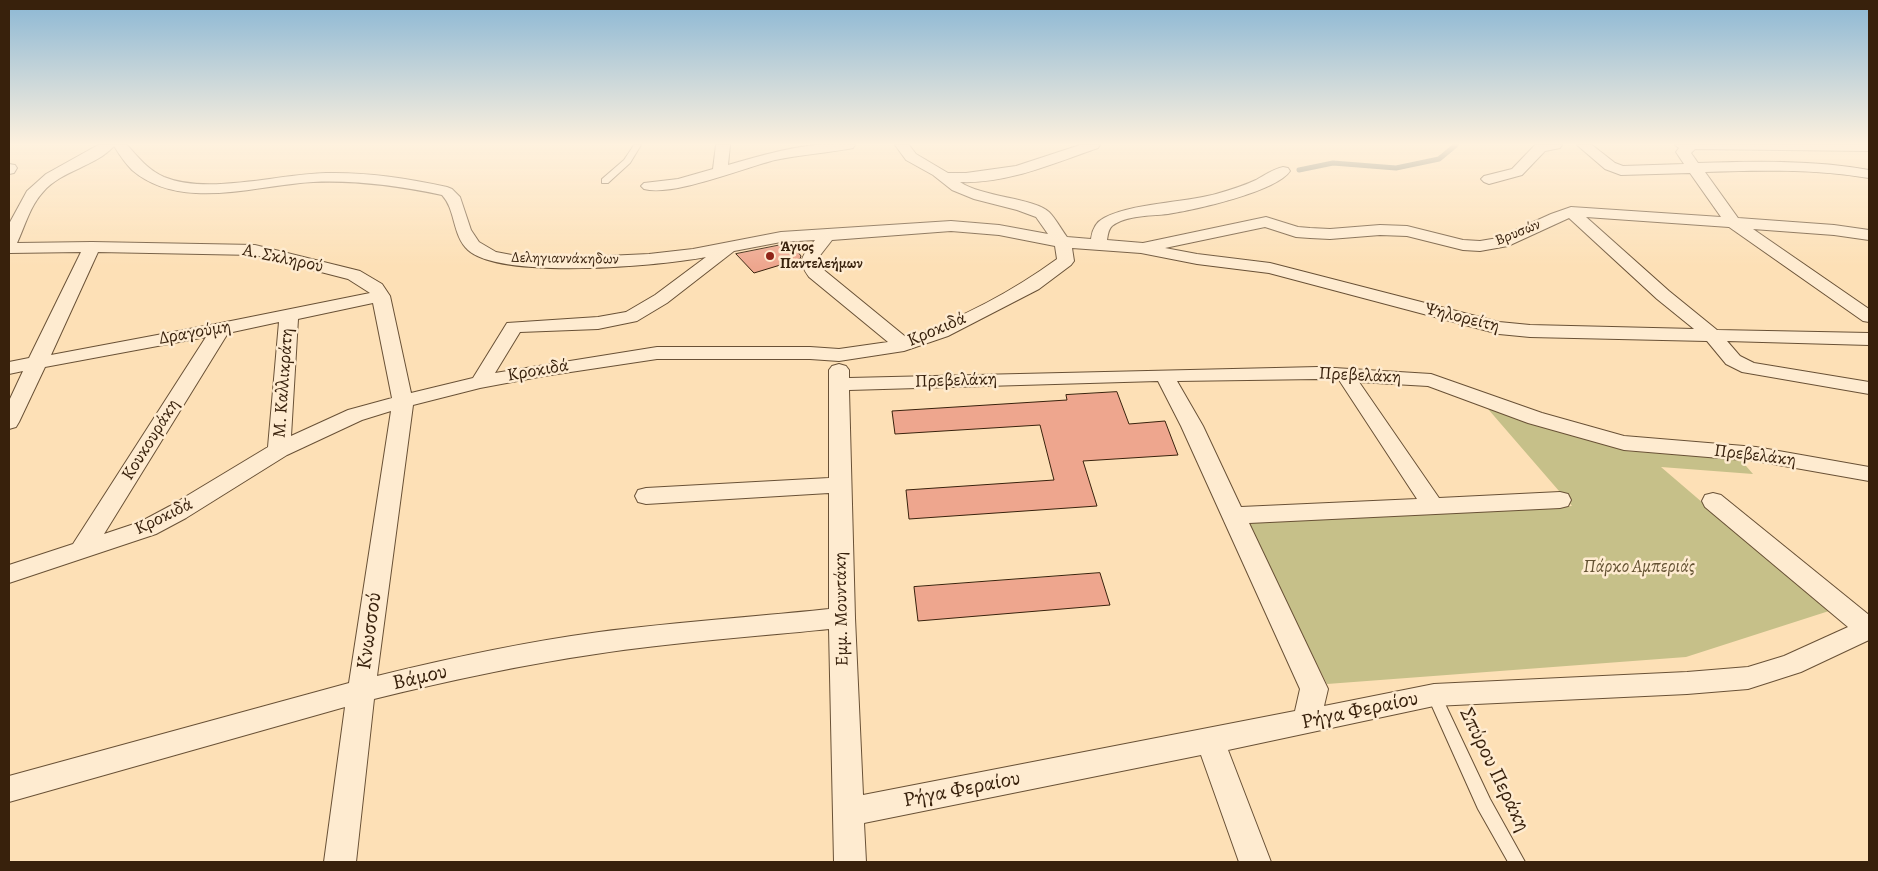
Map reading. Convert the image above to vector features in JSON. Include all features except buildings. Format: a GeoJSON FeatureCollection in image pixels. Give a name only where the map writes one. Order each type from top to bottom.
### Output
{"type":"FeatureCollection","features":[{"type":"Feature","properties":{"kind":"street"},"geometry":{"type":"LineString","coordinates":[[9,242],[30,198],[41,186]]}},
{"type":"Feature","properties":{"kind":"street","name":"Δεληγιαννάκηδων"},"geometry":{"type":"LineString","coordinates":[[177,186],[223,189],[250,186]]}},
{"type":"Feature","properties":{"kind":"street","name":"Δεληγιαννάκηδων"},"geometry":{"type":"LineString","coordinates":[[410,186],[447,192],[452,196],[460,224],[473,246],[494,256],[513,260],[567,262],[634,260],[683,256],[772,238],[952,226],[999,230],[1062,242]]}},
{"type":"Feature","properties":{"kind":"street"},"geometry":{"type":"LineString","coordinates":[[955,186],[979,196],[1037,211],[1048,221],[1062,242]]}},
{"type":"Feature","properties":{"kind":"street"},"geometry":{"type":"LineString","coordinates":[[1099,244],[1099,233],[1107,222],[1214,200],[1247,191],[1257,186]]}},
{"type":"Feature","properties":{"kind":"street"},"geometry":{"type":"LineString","coordinates":[[1707,186],[1733,223],[1869,317]]}},
{"type":"Feature","properties":{"kind":"street"},"geometry":{"type":"LineString","coordinates":[[9,201],[30,198]]}},
{"type":"Feature","properties":{"kind":"street"},"geometry":{"type":"LineString","coordinates":[[1571,212],[1663,295],[1712,335],[1733,360],[1744,366],[1869,388]]}},
{"type":"Feature","properties":{"kind":"street","name":"Βρυσών"},"geometry":{"type":"LineString","coordinates":[[1141,248],[1266,222],[1296,232],[1310,233],[1330,234],[1380,230],[1407,231],[1464,245],[1480,246],[1502,242],[1571,212],[1598,212],[1834,230],[1869,235]]}},
{"type":"Feature","properties":{"kind":"street"},"geometry":{"type":"LineString","coordinates":[[827,235],[810,258],[810,266],[815,273],[904,345]]}},
{"type":"Feature","properties":{"kind":"street","name":"Ψηλορείτη"},"geometry":{"type":"LineString","coordinates":[[1062,242],[1141,248],[1270,268],[1499,328],[1530,331],[1869,339]]}},
{"type":"Feature","properties":{"kind":"street","name":"Κροκιδά"},"geometry":{"type":"LineString","coordinates":[[9,574],[148,528],[280,450],[355,415],[403,400],[480,382],[544,370],[657,353],[810,353],[840,355],[904,345],[941,332],[1053,272],[1065,261],[1065,251],[1062,242]]}},
{"type":"Feature","properties":{"kind":"street"},"geometry":{"type":"LineString","coordinates":[[480,382],[514,327],[598,323],[631,316],[661,299],[733,246]]}},
{"type":"Feature","properties":{"kind":"street"},"geometry":{"type":"LineString","coordinates":[[9,422],[92,247]]}},
{"type":"Feature","properties":{"kind":"street","name":"Α. Σκληρού"},"geometry":{"type":"LineString","coordinates":[[9,248],[92,247],[255,250],[354,275],[376,288],[381,296]]}},
{"type":"Feature","properties":{"kind":"street"},"geometry":{"type":"LineString","coordinates":[[381,296],[403,400]]}},
{"type":"Feature","properties":{"kind":"street","name":"Δραγούμη"},"geometry":{"type":"LineString","coordinates":[[9,368],[221,329],[381,296]]}},
{"type":"Feature","properties":{"kind":"street","name":"Μ. Καλλικράτη"},"geometry":{"type":"LineString","coordinates":[[280,450],[288,316]]}},
{"type":"Feature","properties":{"kind":"street","name":"Κουκουράκη"},"geometry":{"type":"LineString","coordinates":[[81,551],[221,329]]}},
{"type":"Feature","properties":{"kind":"street","name":"Εμμ. Μουντάκη"},"geometry":{"type":"LineString","coordinates":[[840,355],[839,485],[850,862]]}},
{"type":"Feature","properties":{"kind":"street","name":"Πρεβελάκη"},"geometry":{"type":"LineString","coordinates":[[840,384],[1308,373],[1431,380],[1536,418],[1624,443],[1756,454],[1869,474]]}},
{"type":"Feature","properties":{"kind":"street"},"geometry":{"type":"LineString","coordinates":[[1164,375],[1192,426],[1314,689],[1312,706],[1307,722]]}},
{"type":"Feature","properties":{"kind":"street"},"geometry":{"type":"LineString","coordinates":[[1345,375],[1433,506]]}},
{"type":"Feature","properties":{"kind":"street","name":"Κνωσσού"},"geometry":{"type":"LineString","coordinates":[[340,862],[361,691],[403,400]]}},
{"type":"Feature","properties":{"kind":"street"},"geometry":{"type":"LineString","coordinates":[[646,496],[839,485]]}},
{"type":"Feature","properties":{"kind":"street"},"geometry":{"type":"LineString","coordinates":[[1233,516],[1560,500]]}},
{"type":"Feature","properties":{"kind":"street"},"geometry":{"type":"LineString","coordinates":[[1713,501],[1869,629]]}},
{"type":"Feature","properties":{"kind":"street","name":"Βάμου"},"geometry":{"type":"LineString","coordinates":[[9,789],[361,691],[518,656],[588,644],[842,618]]}},
{"type":"Feature","properties":{"kind":"street","name":"Ρήγα Φεραίου"},"geometry":{"type":"LineString","coordinates":[[848,812],[1210,742],[1434,695],[1687,684],[1748,678],[1792,664],[1869,629]]}},
{"type":"Feature","properties":{"kind":"street"},"geometry":{"type":"LineString","coordinates":[[1210,742],[1254,862]]}},
{"type":"Feature","properties":{"kind":"lane","name":"Σπύρου Περάκη"},"geometry":{"type":"LineString","coordinates":[[1434,695],[1484,804],[1517,862]]}},
{"type":"Feature","properties":{"kind":"green space","name":"Πάρκο Αμπεριάς"},"geometry":{"type":"Polygon","coordinates":[[[1488,409],[1626,451],[1740,459],[1753,474],[1661,467],[1829,611],[1686,657],[1327,684],[1246,523],[1572,506],[1488,409]]]}},
{"type":"Feature","properties":{"kind":"place","name":"Άγιος Παντελεήμων"},"geometry":{"type":"Point","coordinates":[770,256]}}]}
